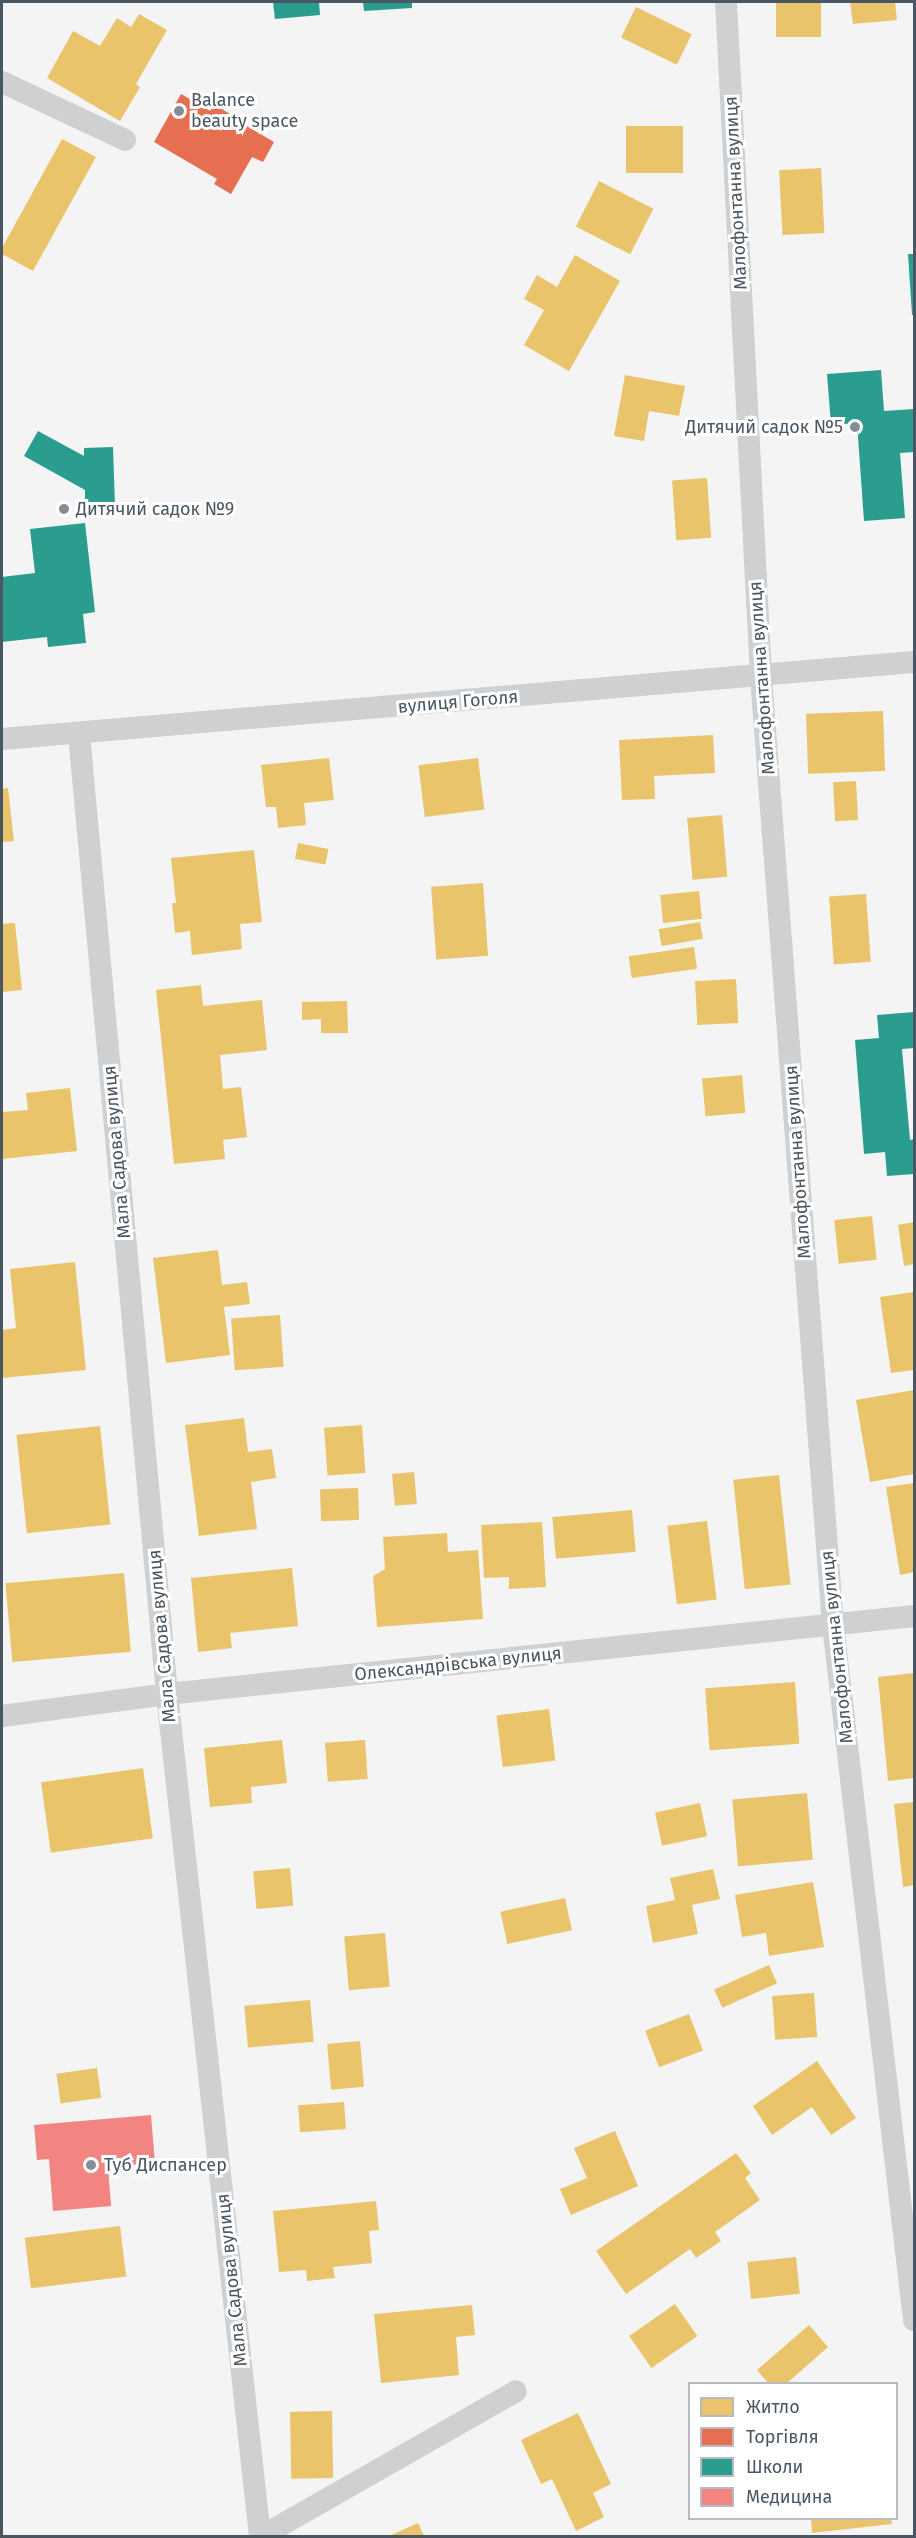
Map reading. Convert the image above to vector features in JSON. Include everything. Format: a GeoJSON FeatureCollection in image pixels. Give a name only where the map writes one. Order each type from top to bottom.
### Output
{"type":"FeatureCollection","features":[{"type":"Feature","properties":{"kind":"street","name":"Малофонтанна вулиця"},"geometry":{"type":"LineString","coordinates":[[726,2],[761,677],[833,1625],[915,2320]]}},
{"type":"Feature","properties":{"kind":"street"},"geometry":{"type":"LineString","coordinates":[[2,82],[125,141]]}},
{"type":"Feature","properties":{"kind":"street","name":"вулиця Гоголя"},"geometry":{"type":"LineString","coordinates":[[2,740],[761,677],[915,662]]}},
{"type":"Feature","properties":{"kind":"street","name":"Мала Садова вулиця"},"geometry":{"type":"LineString","coordinates":[[79,734],[167,1694],[261,2536],[516,2391]]}},
{"type":"Feature","properties":{"kind":"street","name":"Олександрівська вулиця"},"geometry":{"type":"LineString","coordinates":[[2,1716],[167,1694],[915,1616]]}},
{"type":"Feature","properties":{"kind":"building: Житло"},"geometry":{"type":"Polygon","coordinates":[[[776,2],[821,2],[821,37],[776,37],[776,2]]]}},
{"type":"Feature","properties":{"kind":"building: Житло"},"geometry":{"type":"Polygon","coordinates":[[[850,2],[895,2],[897,20],[853,24],[850,2]]]}},
{"type":"Feature","properties":{"kind":"building: Житло"},"geometry":{"type":"Polygon","coordinates":[[[636,7],[692,34],[677,65],[621,38],[636,7]]]}},
{"type":"Feature","properties":{"kind":"building: Житло"},"geometry":{"type":"Polygon","coordinates":[[[139,14],[167,30],[136,84],[140,87],[120,121],[47,78],[73,31],[100,46],[117,18],[131,27],[139,14]]]}},
{"type":"Feature","properties":{"kind":"building: Житло"},"geometry":{"type":"Polygon","coordinates":[[[626,126],[683,126],[683,173],[626,173],[626,126]]]}},
{"type":"Feature","properties":{"kind":"building: Житло"},"geometry":{"type":"Polygon","coordinates":[[[62,139],[96,157],[33,271],[2,254],[2,248],[62,139]]]}},
{"type":"Feature","properties":{"kind":"building: Житло"},"geometry":{"type":"Polygon","coordinates":[[[821,168],[824,233],[782,235],[779,170],[821,168]]]}},
{"type":"Feature","properties":{"kind":"building: Житло"},"geometry":{"type":"Polygon","coordinates":[[[599,181],[653,209],[630,254],[576,226],[599,181]]]}},
{"type":"Feature","properties":{"kind":"building: Житло"},"geometry":{"type":"Polygon","coordinates":[[[575,255],[620,281],[569,371],[524,345],[544,310],[524,299],[537,275],[557,287],[575,255]]]}},
{"type":"Feature","properties":{"kind":"building: Житло"},"geometry":{"type":"Polygon","coordinates":[[[625,375],[685,386],[679,416],[649,411],[644,441],[614,436],[625,375]]]}},
{"type":"Feature","properties":{"kind":"building: Житло"},"geometry":{"type":"Polygon","coordinates":[[[707,478],[711,538],[676,540],[672,480],[707,478]]]}},
{"type":"Feature","properties":{"kind":"building: Житло"},"geometry":{"type":"Polygon","coordinates":[[[883,711],[885,771],[808,774],[806,714],[883,711]]]}},
{"type":"Feature","properties":{"kind":"building: Житло"},"geometry":{"type":"Polygon","coordinates":[[[713,735],[715,773],[654,776],[655,799],[622,800],[619,740],[713,735]]]}},
{"type":"Feature","properties":{"kind":"building: Житло"},"geometry":{"type":"Polygon","coordinates":[[[329,758],[334,800],[304,803],[306,825],[278,828],[276,807],[266,807],[261,765],[329,758]]]}},
{"type":"Feature","properties":{"kind":"building: Житло"},"geometry":{"type":"Polygon","coordinates":[[[478,758],[484,810],[425,817],[418,765],[478,758]]]}},
{"type":"Feature","properties":{"kind":"building: Житло"},"geometry":{"type":"Polygon","coordinates":[[[856,781],[858,820],[835,821],[833,782],[856,781]]]}},
{"type":"Feature","properties":{"kind":"building: Житло"},"geometry":{"type":"Polygon","coordinates":[[[8,788],[14,841],[2,842],[2,789],[8,788]]]}},
{"type":"Feature","properties":{"kind":"building: Житло"},"geometry":{"type":"Polygon","coordinates":[[[722,815],[727,877],[693,880],[687,818],[722,815]]]}},
{"type":"Feature","properties":{"kind":"building: Житло"},"geometry":{"type":"Polygon","coordinates":[[[298,843],[328,849],[325,865],[295,859],[298,843]]]}},
{"type":"Feature","properties":{"kind":"building: Житло"},"geometry":{"type":"Polygon","coordinates":[[[254,850],[262,922],[240,924],[242,949],[192,955],[190,931],[175,933],[172,903],[176,903],[171,858],[254,850]]]}},
{"type":"Feature","properties":{"kind":"building: Житло"},"geometry":{"type":"Polygon","coordinates":[[[483,883],[488,956],[436,959],[431,887],[483,883]]]}},
{"type":"Feature","properties":{"kind":"building: Житло"},"geometry":{"type":"Polygon","coordinates":[[[699,891],[702,919],[663,923],[660,895],[699,891]]]}},
{"type":"Feature","properties":{"kind":"building: Житло"},"geometry":{"type":"Polygon","coordinates":[[[866,894],[871,962],[834,964],[829,897],[866,894]]]}},
{"type":"Feature","properties":{"kind":"building: Житло"},"geometry":{"type":"Polygon","coordinates":[[[700,922],[703,939],[662,946],[659,929],[700,922]]]}},
{"type":"Feature","properties":{"kind":"building: Житло"},"geometry":{"type":"Polygon","coordinates":[[[15,923],[22,990],[2,992],[2,924],[15,923]]]}},
{"type":"Feature","properties":{"kind":"building: Житло"},"geometry":{"type":"Polygon","coordinates":[[[694,947],[697,969],[632,978],[629,956],[694,947]]]}},
{"type":"Feature","properties":{"kind":"building: Житло"},"geometry":{"type":"Polygon","coordinates":[[[736,979],[738,1023],[697,1025],[695,981],[736,979]]]}},
{"type":"Feature","properties":{"kind":"building: Житло"},"geometry":{"type":"Polygon","coordinates":[[[201,985],[203,1006],[262,1000],[267,1050],[220,1055],[223,1089],[241,1087],[247,1137],[223,1140],[225,1159],[174,1164],[156,990],[201,985]]]}},
{"type":"Feature","properties":{"kind":"building: Житло"},"geometry":{"type":"Polygon","coordinates":[[[347,1001],[348,1033],[321,1033],[321,1019],[302,1020],[302,1002],[347,1001]]]}},
{"type":"Feature","properties":{"kind":"building: Житло"},"geometry":{"type":"Polygon","coordinates":[[[742,1075],[745,1113],[705,1116],[702,1078],[742,1075]]]}},
{"type":"Feature","properties":{"kind":"building: Житло"},"geometry":{"type":"Polygon","coordinates":[[[70,1088],[77,1151],[2,1159],[2,1112],[28,1110],[26,1093],[70,1088]]]}},
{"type":"Feature","properties":{"kind":"building: Житло"},"geometry":{"type":"Polygon","coordinates":[[[872,1216],[877,1260],[839,1264],[834,1220],[872,1216]]]}},
{"type":"Feature","properties":{"kind":"building: Житло"},"geometry":{"type":"Polygon","coordinates":[[[914,1222],[914,1264],[904,1266],[898,1225],[914,1222]]]}},
{"type":"Feature","properties":{"kind":"building: Житло"},"geometry":{"type":"Polygon","coordinates":[[[218,1250],[222,1285],[247,1282],[250,1304],[224,1307],[230,1355],[166,1363],[153,1258],[218,1250]]]}},
{"type":"Feature","properties":{"kind":"building: Житло"},"geometry":{"type":"Polygon","coordinates":[[[75,1262],[86,1370],[2,1378],[2,1330],[16,1328],[10,1269],[75,1262]]]}},
{"type":"Feature","properties":{"kind":"building: Житло"},"geometry":{"type":"Polygon","coordinates":[[[914,1292],[914,1370],[891,1373],[880,1297],[914,1292]]]}},
{"type":"Feature","properties":{"kind":"building: Житло"},"geometry":{"type":"Polygon","coordinates":[[[280,1315],[284,1367],[235,1370],[231,1318],[280,1315]]]}},
{"type":"Feature","properties":{"kind":"building: Житло"},"geometry":{"type":"Polygon","coordinates":[[[914,1390],[914,1474],[870,1482],[856,1400],[914,1390]]]}},
{"type":"Feature","properties":{"kind":"building: Житло"},"geometry":{"type":"Polygon","coordinates":[[[244,1418],[248,1452],[272,1449],[276,1478],[251,1482],[257,1529],[199,1536],[185,1425],[244,1418]]]}},
{"type":"Feature","properties":{"kind":"building: Житло"},"geometry":{"type":"Polygon","coordinates":[[[362,1425],[365,1473],[327,1476],[324,1428],[362,1425]]]}},
{"type":"Feature","properties":{"kind":"building: Житло"},"geometry":{"type":"Polygon","coordinates":[[[100,1426],[110,1524],[27,1533],[16,1435],[100,1426]]]}},
{"type":"Feature","properties":{"kind":"building: Житло"},"geometry":{"type":"Polygon","coordinates":[[[414,1472],[417,1504],[395,1506],[392,1474],[414,1472]]]}},
{"type":"Feature","properties":{"kind":"building: Житло"},"geometry":{"type":"Polygon","coordinates":[[[779,1475],[790,1584],[745,1589],[733,1480],[779,1475]]]}},
{"type":"Feature","properties":{"kind":"building: Житло"},"geometry":{"type":"Polygon","coordinates":[[[914,1483],[914,1572],[900,1575],[886,1487],[914,1483]]]}},
{"type":"Feature","properties":{"kind":"building: Житло"},"geometry":{"type":"Polygon","coordinates":[[[358,1488],[359,1520],[321,1521],[320,1489],[358,1488]]]}},
{"type":"Feature","properties":{"kind":"building: Житло"},"geometry":{"type":"Polygon","coordinates":[[[632,1510],[636,1552],[556,1559],[552,1517],[632,1510]]]}},
{"type":"Feature","properties":{"kind":"building: Житло"},"geometry":{"type":"Polygon","coordinates":[[[707,1521],[717,1599],[677,1604],[667,1526],[707,1521]]]}},
{"type":"Feature","properties":{"kind":"building: Житло"},"geometry":{"type":"Polygon","coordinates":[[[542,1522],[546,1587],[509,1589],[509,1577],[484,1578],[481,1525],[542,1522]]]}},
{"type":"Feature","properties":{"kind":"building: Житло"},"geometry":{"type":"Polygon","coordinates":[[[447,1533],[448,1552],[478,1550],[483,1619],[377,1627],[373,1576],[385,1569],[383,1537],[447,1533]]]}},
{"type":"Feature","properties":{"kind":"building: Житло"},"geometry":{"type":"Polygon","coordinates":[[[292,1568],[298,1626],[230,1633],[232,1648],[198,1652],[191,1578],[292,1568]]]}},
{"type":"Feature","properties":{"kind":"building: Житло"},"geometry":{"type":"Polygon","coordinates":[[[124,1573],[131,1652],[12,1662],[5,1583],[124,1573]]]}},
{"type":"Feature","properties":{"kind":"building: Житло"},"geometry":{"type":"Polygon","coordinates":[[[914,1673],[914,1778],[888,1781],[878,1677],[914,1673]]]}},
{"type":"Feature","properties":{"kind":"building: Житло"},"geometry":{"type":"Polygon","coordinates":[[[795,1682],[799,1744],[710,1750],[705,1688],[795,1682]]]}},
{"type":"Feature","properties":{"kind":"building: Житло"},"geometry":{"type":"Polygon","coordinates":[[[549,1709],[555,1761],[503,1767],[496,1715],[549,1709]]]}},
{"type":"Feature","properties":{"kind":"building: Житло"},"geometry":{"type":"Polygon","coordinates":[[[282,1740],[287,1783],[251,1787],[252,1803],[210,1807],[204,1748],[282,1740]]]}},
{"type":"Feature","properties":{"kind":"building: Житло"},"geometry":{"type":"Polygon","coordinates":[[[365,1740],[368,1779],[328,1782],[325,1743],[365,1740]]]}},
{"type":"Feature","properties":{"kind":"building: Житло"},"geometry":{"type":"Polygon","coordinates":[[[143,1768],[153,1838],[51,1853],[41,1782],[143,1768]]]}},
{"type":"Feature","properties":{"kind":"building: Житло"},"geometry":{"type":"Polygon","coordinates":[[[807,1793],[813,1860],[738,1866],[732,1800],[807,1793]]]}},
{"type":"Feature","properties":{"kind":"building: Житло"},"geometry":{"type":"Polygon","coordinates":[[[914,1802],[914,1885],[903,1887],[894,1804],[914,1802]]]}},
{"type":"Feature","properties":{"kind":"building: Житло"},"geometry":{"type":"Polygon","coordinates":[[[700,1803],[707,1836],[662,1846],[655,1813],[700,1803]]]}},
{"type":"Feature","properties":{"kind":"building: Житло"},"geometry":{"type":"Polygon","coordinates":[[[290,1868],[293,1906],[256,1909],[253,1871],[290,1868]]]}},
{"type":"Feature","properties":{"kind":"building: Житло"},"geometry":{"type":"Polygon","coordinates":[[[713,1869],[720,1899],[692,1905],[698,1934],[653,1943],[646,1906],[675,1900],[670,1878],[713,1869]]]}},
{"type":"Feature","properties":{"kind":"building: Житло"},"geometry":{"type":"Polygon","coordinates":[[[813,1882],[824,1947],[769,1956],[766,1933],[742,1937],[735,1895],[813,1882]]]}},
{"type":"Feature","properties":{"kind":"building: Житло"},"geometry":{"type":"Polygon","coordinates":[[[565,1898],[572,1930],[507,1944],[500,1912],[565,1898]]]}},
{"type":"Feature","properties":{"kind":"building: Житло"},"geometry":{"type":"Polygon","coordinates":[[[385,1933],[390,1987],[349,1990],[344,1937],[385,1933]]]}},
{"type":"Feature","properties":{"kind":"building: Житло"},"geometry":{"type":"Polygon","coordinates":[[[769,1965],[777,1983],[722,2008],[714,1989],[769,1965]]]}},
{"type":"Feature","properties":{"kind":"building: Житло"},"geometry":{"type":"Polygon","coordinates":[[[814,1993],[817,2037],[775,2040],[772,1996],[814,1993]]]}},
{"type":"Feature","properties":{"kind":"building: Житло"},"geometry":{"type":"Polygon","coordinates":[[[310,2000],[314,2042],[248,2048],[244,2006],[310,2000]]]}},
{"type":"Feature","properties":{"kind":"building: Житло"},"geometry":{"type":"Polygon","coordinates":[[[689,2014],[703,2050],[659,2067],[645,2031],[689,2014]]]}},
{"type":"Feature","properties":{"kind":"building: Житло"},"geometry":{"type":"Polygon","coordinates":[[[360,2041],[364,2087],[331,2090],[327,2044],[360,2041]]]}},
{"type":"Feature","properties":{"kind":"building: Житло"},"geometry":{"type":"Polygon","coordinates":[[[817,2061],[856,2118],[831,2135],[812,2107],[772,2135],[753,2106],[817,2061]]]}},
{"type":"Feature","properties":{"kind":"building: Житло"},"geometry":{"type":"Polygon","coordinates":[[[97,2068],[101,2098],[61,2103],[56,2074],[97,2068]]]}},
{"type":"Feature","properties":{"kind":"building: Житло"},"geometry":{"type":"Polygon","coordinates":[[[344,2102],[346,2129],[300,2132],[298,2105],[344,2102]]]}},
{"type":"Feature","properties":{"kind":"building: Житло"},"geometry":{"type":"Polygon","coordinates":[[[615,2131],[638,2186],[571,2215],[560,2189],[587,2178],[574,2148],[615,2131]]]}},
{"type":"Feature","properties":{"kind":"building: Житло"},"geometry":{"type":"Polygon","coordinates":[[[736,2153],[751,2173],[745,2178],[760,2200],[715,2232],[721,2241],[696,2258],[690,2249],[626,2294],[596,2251],[736,2153]]]}},
{"type":"Feature","properties":{"kind":"building: Житло"},"geometry":{"type":"Polygon","coordinates":[[[376,2201],[379,2230],[369,2231],[372,2263],[333,2267],[335,2278],[307,2281],[306,2270],[279,2272],[273,2211],[376,2201]]]}},
{"type":"Feature","properties":{"kind":"building: Житло"},"geometry":{"type":"Polygon","coordinates":[[[120,2226],[126,2277],[31,2288],[25,2238],[120,2226]]]}},
{"type":"Feature","properties":{"kind":"building: Житло"},"geometry":{"type":"Polygon","coordinates":[[[796,2257],[800,2294],[751,2299],[747,2262],[796,2257]]]}},
{"type":"Feature","properties":{"kind":"building: Житло"},"geometry":{"type":"Polygon","coordinates":[[[675,2304],[697,2336],[651,2368],[629,2336],[675,2304]]]}},
{"type":"Feature","properties":{"kind":"building: Житло"},"geometry":{"type":"Polygon","coordinates":[[[472,2305],[475,2335],[456,2337],[459,2375],[381,2383],[374,2314],[472,2305]]]}},
{"type":"Feature","properties":{"kind":"building: Житло"},"geometry":{"type":"Polygon","coordinates":[[[809,2325],[828,2347],[788,2382],[767,2382],[757,2370],[809,2325]]]}},
{"type":"Feature","properties":{"kind":"building: Житло"},"geometry":{"type":"Polygon","coordinates":[[[332,2411],[333,2478],[291,2479],[290,2412],[332,2411]]]}},
{"type":"Feature","properties":{"kind":"building: Житло"},"geometry":{"type":"Polygon","coordinates":[[[578,2413],[611,2484],[593,2493],[604,2517],[576,2531],[552,2479],[541,2484],[521,2440],[578,2413]]]}},
{"type":"Feature","properties":{"kind":"building: Житло"},"geometry":{"type":"Polygon","coordinates":[[[811,2520],[891,2520],[892,2524],[812,2533],[811,2520]]]}},
{"type":"Feature","properties":{"kind":"building: Житло"},"geometry":{"type":"Polygon","coordinates":[[[418,2523],[424,2536],[389,2536],[418,2523]]]}},
{"type":"Feature","properties":{"kind":"building: Торгівля"},"geometry":{"type":"Polygon","coordinates":[[[181,94],[210,111],[214,104],[233,116],[229,122],[237,127],[240,122],[274,142],[263,162],[252,157],[231,194],[214,184],[217,179],[154,142],[181,94]]]}},
{"type":"Feature","properties":{"kind":"building: Школи"},"geometry":{"type":"Polygon","coordinates":[[[273,2],[319,2],[320,15],[275,19],[273,2]]]}},
{"type":"Feature","properties":{"kind":"building: Школи"},"geometry":{"type":"Polygon","coordinates":[[[363,2],[412,2],[412,8],[364,11],[363,2]]]}},
{"type":"Feature","properties":{"kind":"building: Школи"},"geometry":{"type":"Polygon","coordinates":[[[908,254],[914,254],[914,315],[912,315],[908,254]]]}},
{"type":"Feature","properties":{"kind":"building: Школи"},"geometry":{"type":"Polygon","coordinates":[[[881,370],[884,411],[914,409],[914,452],[900,453],[905,518],[864,521],[857,423],[831,425],[827,374],[881,370]]]}},
{"type":"Feature","properties":{"kind":"building: Школи"},"geometry":{"type":"Polygon","coordinates":[[[38,431],[84,456],[84,448],[113,447],[115,506],[85,507],[85,490],[24,456],[38,431]]]}},
{"type":"Feature","properties":{"kind":"building: Школи"},"geometry":{"type":"Polygon","coordinates":[[[85,523],[95,612],[83,614],[86,643],[48,647],[47,637],[2,642],[2,577],[35,573],[30,529],[85,523]]]}},
{"type":"Feature","properties":{"kind":"building: Школи"},"geometry":{"type":"Polygon","coordinates":[[[914,1012],[914,1048],[902,1049],[910,1140],[914,1139],[914,1174],[887,1176],[885,1152],[864,1154],[855,1040],[879,1038],[877,1015],[914,1012]]]}},
{"type":"Feature","properties":{"kind":"building: Медицина","name":"Туб Диспансер"},"geometry":{"type":"Polygon","coordinates":[[[151,2115],[155,2163],[108,2167],[111,2206],[53,2211],[49,2159],[37,2160],[34,2125],[151,2115]]]}},
{"type":"Feature","properties":{"kind":"place","name":"Balance beauty space"},"geometry":{"type":"Point","coordinates":[179,111]}},
{"type":"Feature","properties":{"kind":"place","name":"Дитячий садок №5"},"geometry":{"type":"Point","coordinates":[855,427]}},
{"type":"Feature","properties":{"kind":"place","name":"Дитячий садок №9"},"geometry":{"type":"Point","coordinates":[64,509]}},
{"type":"Feature","properties":{"kind":"place","name":"Туб Диспансер"},"geometry":{"type":"Point","coordinates":[91,2165]}}]}
